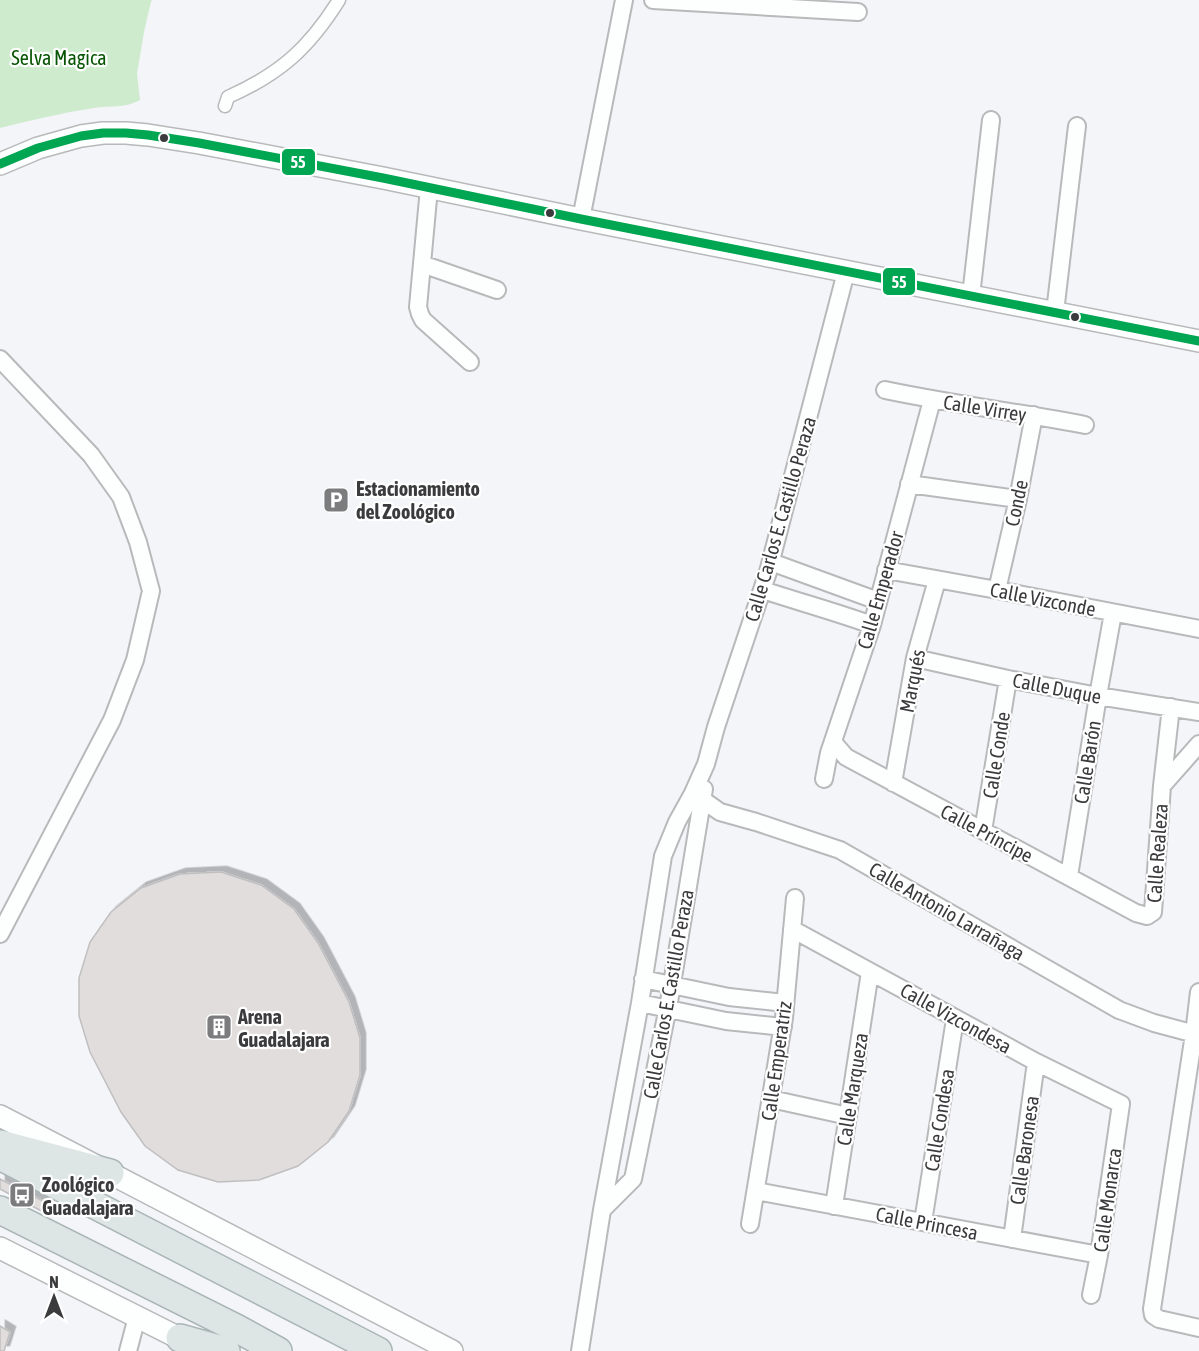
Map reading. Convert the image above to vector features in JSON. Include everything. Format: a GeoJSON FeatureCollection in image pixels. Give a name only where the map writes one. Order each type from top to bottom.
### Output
{"type":"FeatureCollection","features":[{"type":"Feature","properties":{"kind":"highway"},"geometry":{"type":"LineString","coordinates":[[0,1144],[110,1173]]}},
{"type":"Feature","properties":{"kind":"highway"},"geometry":{"type":"LineString","coordinates":[[0,1156],[378,1351]]}},
{"type":"Feature","properties":{"kind":"highway"},"geometry":{"type":"LineString","coordinates":[[0,1210],[278,1351]]}},
{"type":"Feature","properties":{"kind":"highway"},"geometry":{"type":"LineString","coordinates":[[180,1338],[226,1351]]}},
{"type":"Feature","properties":{"kind":"street"},"geometry":{"type":"LineString","coordinates":[[225,106],[228,97],[266,77],[298,53],[320,29],[339,0]]}},
{"type":"Feature","properties":{"kind":"street"},"geometry":{"type":"LineString","coordinates":[[581,219],[624,0]]}},
{"type":"Feature","properties":{"kind":"street"},"geometry":{"type":"LineString","coordinates":[[653,0],[858,12]]}},
{"type":"Feature","properties":{"kind":"street"},"geometry":{"type":"LineString","coordinates":[[971,296],[992,120]]}},
{"type":"Feature","properties":{"kind":"street"},"geometry":{"type":"LineString","coordinates":[[1055,312],[1077,126]]}},
{"type":"Feature","properties":{"kind":"street"},"geometry":{"type":"LineString","coordinates":[[0,164],[59,141],[103,133],[126,133],[200,143],[1199,341]]}},
{"type":"Feature","properties":{"kind":"street"},"geometry":{"type":"LineString","coordinates":[[429,188],[418,307],[423,320],[470,362]]}},
{"type":"Feature","properties":{"kind":"street"},"geometry":{"type":"LineString","coordinates":[[422,264],[496,290]]}},
{"type":"Feature","properties":{"kind":"street","name":"Calle Carlos E. Castillo Peraza"},"geometry":{"type":"LineString","coordinates":[[602,1210],[633,1179],[668,1010],[691,861],[698,796],[716,727],[771,562],[846,272]]}},
{"type":"Feature","properties":{"kind":"street"},"geometry":{"type":"LineString","coordinates":[[0,359],[91,455],[121,497],[138,542],[151,591],[135,660],[112,720],[0,934]]}},
{"type":"Feature","properties":{"kind":"street","name":"Calle Virrey"},"geometry":{"type":"LineString","coordinates":[[885,390],[1084,425]]}},
{"type":"Feature","properties":{"kind":"street","name":"Calle Emperador"},"geometry":{"type":"LineString","coordinates":[[824,779],[832,742],[872,625],[932,400]]}},
{"type":"Feature","properties":{"kind":"street","name":"Conde"},"geometry":{"type":"LineString","coordinates":[[997,590],[1034,415]]}},
{"type":"Feature","properties":{"kind":"street"},"geometry":{"type":"LineString","coordinates":[[909,484],[1018,499]]}},
{"type":"Feature","properties":{"kind":"street"},"geometry":{"type":"LineString","coordinates":[[771,562],[878,601]]}},
{"type":"Feature","properties":{"kind":"street","name":"Calle Vizconde"},"geometry":{"type":"LineString","coordinates":[[886,570],[1199,629]]}},
{"type":"Feature","properties":{"kind":"street"},"geometry":{"type":"LineString","coordinates":[[801,603],[810,577]]}},
{"type":"Feature","properties":{"kind":"street","name":"Marqués"},"geometry":{"type":"LineString","coordinates":[[893,783],[915,658],[937,580]]}},
{"type":"Feature","properties":{"kind":"street"},"geometry":{"type":"LineString","coordinates":[[763,590],[872,625]]}},
{"type":"Feature","properties":{"kind":"street","name":"Calle Barón"},"geometry":{"type":"LineString","coordinates":[[1069,876],[1113,613]]}},
{"type":"Feature","properties":{"kind":"street","name":"Calle Duque"},"geometry":{"type":"LineString","coordinates":[[915,658],[1008,679],[1199,712]]}},
{"type":"Feature","properties":{"kind":"street","name":"Calle Conde"},"geometry":{"type":"LineString","coordinates":[[983,831],[1008,679]]}},
{"type":"Feature","properties":{"kind":"street","name":"Calle Realeza"},"geometry":{"type":"LineString","coordinates":[[1147,916],[1153,912],[1162,786],[1171,707]]}},
{"type":"Feature","properties":{"kind":"street","name":"Calle Príncipe"},"geometry":{"type":"LineString","coordinates":[[832,742],[846,757],[893,783],[1136,913],[1147,916]]}},
{"type":"Feature","properties":{"kind":"street","name":"Calle Realeza"},"geometry":{"type":"LineString","coordinates":[[1162,786],[1199,744]]}},
{"type":"Feature","properties":{"kind":"street","name":"Calle Carlos E. Castillo Peraza"},"geometry":{"type":"LineString","coordinates":[[580,1351],[663,856],[677,822],[698,796]]}},
{"type":"Feature","properties":{"kind":"street","name":"Calle Antonio Larrañaga"},"geometry":{"type":"LineString","coordinates":[[698,796],[720,812],[840,850],[1119,1010],[1154,1023],[1197,1034]]}},
{"type":"Feature","properties":{"kind":"street","name":"Calle Emperatriz"},"geometry":{"type":"LineString","coordinates":[[750,1224],[783,1027],[795,898]]}},
{"type":"Feature","properties":{"kind":"street","name":"Calle Vizcondesa"},"geometry":{"type":"LineString","coordinates":[[792,929],[955,1019],[1121,1104]]}},
{"type":"Feature","properties":{"kind":"street","name":"Calle Marqueza"},"geometry":{"type":"LineString","coordinates":[[834,1206],[870,972]]}},
{"type":"Feature","properties":{"kind":"street"},"geometry":{"type":"LineString","coordinates":[[643,979],[729,997],[785,1003]]}},
{"type":"Feature","properties":{"kind":"street"},"geometry":{"type":"LineString","coordinates":[[1199,992],[1197,1034],[1152,1309],[1153,1315],[1159,1319],[1199,1328]]}},
{"type":"Feature","properties":{"kind":"street"},"geometry":{"type":"LineString","coordinates":[[726,1021],[729,997]]}},
{"type":"Feature","properties":{"kind":"street"},"geometry":{"type":"LineString","coordinates":[[640,1003],[726,1021],[783,1027]]}},
{"type":"Feature","properties":{"kind":"street","name":"Calle Condesa"},"geometry":{"type":"LineString","coordinates":[[922,1222],[955,1019]]}},
{"type":"Feature","properties":{"kind":"street","name":"Calle Baronesa"},"geometry":{"type":"LineString","coordinates":[[1012,1239],[1036,1062]]}},
{"type":"Feature","properties":{"kind":"street"},"geometry":{"type":"LineString","coordinates":[[771,1099],[848,1116]]}},
{"type":"Feature","properties":{"kind":"street","name":"Calle Monarca"},"geometry":{"type":"LineString","coordinates":[[1091,1296],[1121,1104]]}},
{"type":"Feature","properties":{"kind":"street"},"geometry":{"type":"LineString","coordinates":[[0,1116],[452,1351]]}},
{"type":"Feature","properties":{"kind":"street","name":"Calle Princesa"},"geometry":{"type":"LineString","coordinates":[[756,1191],[1099,1255]]}},
{"type":"Feature","properties":{"kind":"street"},"geometry":{"type":"LineString","coordinates":[[0,1248],[205,1351]]}},
{"type":"Feature","properties":{"kind":"street"},"geometry":{"type":"LineString","coordinates":[[128,1351],[137,1317]]}},
{"type":"Feature","properties":{"kind":"green space","name":"Selva Magica"},"geometry":{"type":"Polygon","coordinates":[[[0,0],[152,0],[137,74],[140,100],[128,105],[70,112],[0,128],[0,0]]]}},
{"type":"Feature","properties":{"kind":"building","name":"Arena Guadalajara"},"geometry":{"type":"Polygon","coordinates":[[[221,872],[261,885],[294,909],[318,943],[349,1002],[360,1038],[360,1075],[349,1111],[328,1142],[298,1166],[259,1180],[218,1182],[178,1170],[145,1146],[121,1112],[90,1052],[79,1016],[79,978],[90,942],[111,912],[141,888],[180,874],[221,872]]]}},
{"type":"Feature","properties":{"kind":"building","name":"Zoológico Guadalajara"},"geometry":{"type":"Polygon","coordinates":[[[0,1179],[43,1201],[47,1214],[0,1189],[0,1179]]]}},
{"type":"Feature","properties":{"kind":"building"},"geometry":{"type":"Polygon","coordinates":[[[0,1326],[10,1332],[4,1351],[0,1351],[0,1326]]]}},
{"type":"Feature","properties":{"kind":"transit line","name":"55"},"geometry":{"type":"LineString","coordinates":[[0,164],[38,148],[81,136],[103,133],[148,135],[383,178],[1199,341]]}},
{"type":"Feature","properties":{"kind":"place","name":"Estacionamiento del Zoológico"},"geometry":{"type":"Point","coordinates":[336,500]}},
{"type":"Feature","properties":{"kind":"place","name":"Arena Guadalajara"},"geometry":{"type":"Point","coordinates":[219,1027]}},
{"type":"Feature","properties":{"kind":"place","name":"Zoológico Guadalajara"},"geometry":{"type":"Point","coordinates":[22,1195]}}]}
